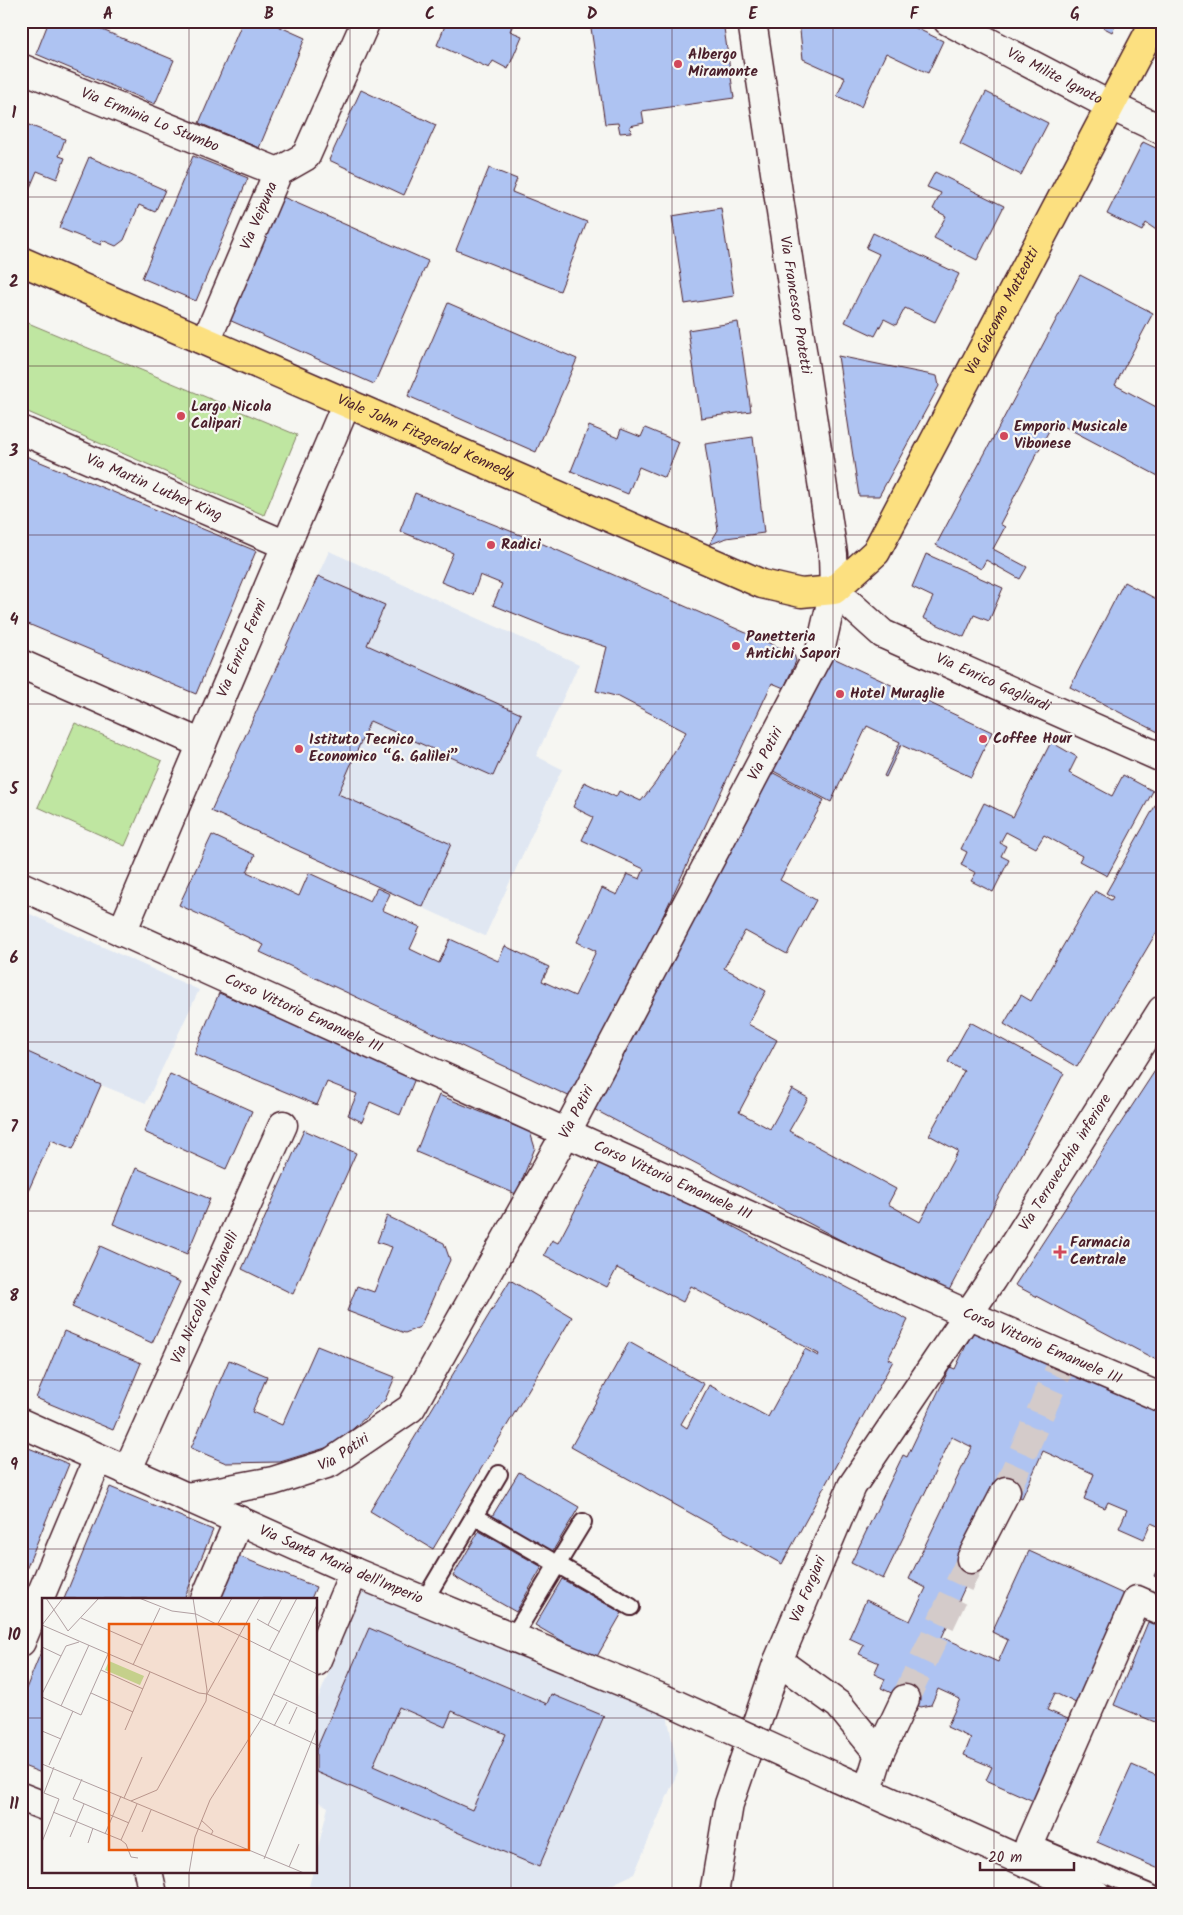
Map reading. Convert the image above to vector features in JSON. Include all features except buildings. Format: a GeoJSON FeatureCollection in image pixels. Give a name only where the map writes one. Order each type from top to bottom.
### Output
{"type":"FeatureCollection","features":[{"type":"Feature","properties":{"kind":"main road","name":"Via Giacomo Matteotti"},"geometry":{"type":"LineString","coordinates":[[834,590],[876,552],[1155,21]]}},
{"type":"Feature","properties":{"kind":"main road","name":"Viale John Fitzgerald Kennedy"},"geometry":{"type":"LineString","coordinates":[[21,261],[762,584],[801,592],[834,590]]}},
{"type":"Feature","properties":{"kind":"street","name":"Via Veipuna"},"geometry":{"type":"LineString","coordinates":[[206,341],[278,172],[306,156],[366,21]]}},
{"type":"Feature","properties":{"kind":"street","name":"Via Francesco Protetti"},"geometry":{"type":"LineString","coordinates":[[752,21],[833,554],[834,590]]}},
{"type":"Feature","properties":{"kind":"street","name":"Via Milite Ignoto"},"geometry":{"type":"LineString","coordinates":[[948,21],[1111,106],[1162,130]]}},
{"type":"Feature","properties":{"kind":"street","name":"Via Erminia Lo Stumbo"},"geometry":{"type":"LineString","coordinates":[[21,68],[278,172]]}},
{"type":"Feature","properties":{"kind":"street","name":"Via Enrico Fermi"},"geometry":{"type":"LineString","coordinates":[[122,932],[347,402]]}},
{"type":"Feature","properties":{"kind":"street","name":"Via Martin Luther King"},"geometry":{"type":"LineString","coordinates":[[21,430],[286,545]]}},
{"type":"Feature","properties":{"kind":"street","name":"Via Enrico Gagliardi"},"geometry":{"type":"LineString","coordinates":[[834,590],[883,634],[1162,758]]}},
{"type":"Feature","properties":{"kind":"street","name":"Via Potiri"},"geometry":{"type":"LineString","coordinates":[[187,1497],[273,1482],[330,1463],[411,1408],[566,1133],[820,651],[834,590]]}},
{"type":"Feature","properties":{"kind":"street"},"geometry":{"type":"LineString","coordinates":[[21,664],[202,744]]}},
{"type":"Feature","properties":{"kind":"street","name":"Corso Vittorio Emanuele III"},"geometry":{"type":"LineString","coordinates":[[21,886],[967,1314],[1064,1360],[1162,1398]]}},
{"type":"Feature","properties":{"kind":"street","name":"Via Terravecchia inferiore"},"geometry":{"type":"LineString","coordinates":[[967,1314],[997,1271],[1162,1010]]}},
{"type":"Feature","properties":{"kind":"street","name":"Via Niccolò Machiavelli"},"geometry":{"type":"LineString","coordinates":[[126,1471],[283,1125]]}},
{"type":"Feature","properties":{"kind":"street","name":"Via Forgiari"},"geometry":{"type":"LineString","coordinates":[[714,1894],[729,1804],[778,1661],[852,1486],[967,1314]]}},
{"type":"Feature","properties":{"kind":"street","name":"Via Santa Maria dell'Imperio"},"geometry":{"type":"LineString","coordinates":[[21,1423],[354,1572],[664,1699],[1096,1894]]}},
{"type":"Feature","properties":{"kind":"street"},"geometry":{"type":"LineString","coordinates":[[42,1598],[98,1459]]}},
{"type":"Feature","properties":{"kind":"street"},"geometry":{"type":"LineString","coordinates":[[972,1559],[1006,1491]]}},
{"type":"Feature","properties":{"kind":"street"},"geometry":{"type":"LineString","coordinates":[[205,1598],[238,1520]]}},
{"type":"Feature","properties":{"kind":"street"},"geometry":{"type":"LineString","coordinates":[[318,1657],[354,1572]]}},
{"type":"Feature","properties":{"kind":"street"},"geometry":{"type":"LineString","coordinates":[[29,1631],[42,1599]]}},
{"type":"Feature","properties":{"kind":"street"},"geometry":{"type":"LineString","coordinates":[[1030,1843],[1137,1600],[1162,1611]]}},
{"type":"Feature","properties":{"kind":"street"},"geometry":{"type":"LineString","coordinates":[[778,1661],[839,1705],[878,1754]]}},
{"type":"Feature","properties":{"kind":"street"},"geometry":{"type":"LineString","coordinates":[[868,1790],[878,1754],[905,1699]]}},
{"type":"Feature","properties":{"kind":"street"},"geometry":{"type":"LineString","coordinates":[[21,1797],[42,1805]]}},
{"type":"Feature","properties":{"kind":"street"},"geometry":{"type":"LineString","coordinates":[[148,1872],[153,1894]]}},
{"type":"Feature","properties":{"kind":"lane"},"geometry":{"type":"LineString","coordinates":[[424,1600],[500,1474]]}},
{"type":"Feature","properties":{"kind":"lane"},"geometry":{"type":"LineString","coordinates":[[474,1516],[631,1607]]}},
{"type":"Feature","properties":{"kind":"lane"},"geometry":{"type":"LineString","coordinates":[[513,1637],[583,1522]]}},
{"type":"Feature","properties":{"kind":"lane"},"geometry":{"type":"LineString","coordinates":[[1002,1851],[1030,1843],[1152,1894]]}},
{"type":"Feature","properties":{"kind":"shaded area"},"geometry":{"type":"Polygon","coordinates":[[[329,551],[579,664],[536,756],[562,769],[485,936],[211,811],[329,551]]]}},
{"type":"Feature","properties":{"kind":"shaded area"},"geometry":{"type":"Polygon","coordinates":[[[21,910],[199,990],[146,1103],[101,1085],[73,1149],[51,1140],[21,1207],[21,910]]]}},
{"type":"Feature","properties":{"kind":"shaded area"},"geometry":{"type":"Polygon","coordinates":[[[367,1578],[664,1699],[678,1771],[634,1874],[592,1894],[307,1894],[313,1872],[318,1872],[318,1848],[328,1807],[318,1801],[318,1699],[367,1578]]]}},
{"type":"Feature","properties":{"kind":"green space"},"geometry":{"type":"Polygon","coordinates":[[[21,320],[297,435],[264,515],[21,409],[21,320]]]}},
{"type":"Feature","properties":{"kind":"green space"},"geometry":{"type":"Polygon","coordinates":[[[75,723],[162,761],[125,846],[38,807],[75,723]]]}},
{"type":"Feature","properties":{"kind":"tunnel"},"geometry":{"type":"LineString","coordinates":[[1006,1491],[1062,1363]]}},
{"type":"Feature","properties":{"kind":"tunnel"},"geometry":{"type":"LineString","coordinates":[[905,1699],[971,1559]]}},
{"type":"Feature","properties":{"kind":"place","name":"Albergo Miramonte"},"geometry":{"type":"Point","coordinates":[678,64]}},
{"type":"Feature","properties":{"kind":"place","name":"Largo Nicola Calipari"},"geometry":{"type":"Point","coordinates":[181,416]}},
{"type":"Feature","properties":{"kind":"place","name":"Emporio Musicale Vibonese"},"geometry":{"type":"Point","coordinates":[1004,436]}},
{"type":"Feature","properties":{"kind":"place","name":"Radici"},"geometry":{"type":"Point","coordinates":[491,545]}},
{"type":"Feature","properties":{"kind":"place","name":"Panetteria Antichi Sapori"},"geometry":{"type":"Point","coordinates":[736,646]}},
{"type":"Feature","properties":{"kind":"place","name":"Hotel Muraglie"},"geometry":{"type":"Point","coordinates":[840,694]}},
{"type":"Feature","properties":{"kind":"place","name":"Coffee Hour"},"geometry":{"type":"Point","coordinates":[983,739]}},
{"type":"Feature","properties":{"kind":"place","name":"Istituto Tecnico Economico “G. Galilei”"},"geometry":{"type":"Point","coordinates":[299,749]}},
{"type":"Feature","properties":{"kind":"place","name":"Farmacia Centrale"},"geometry":{"type":"Point","coordinates":[1060,1252]}}]}
